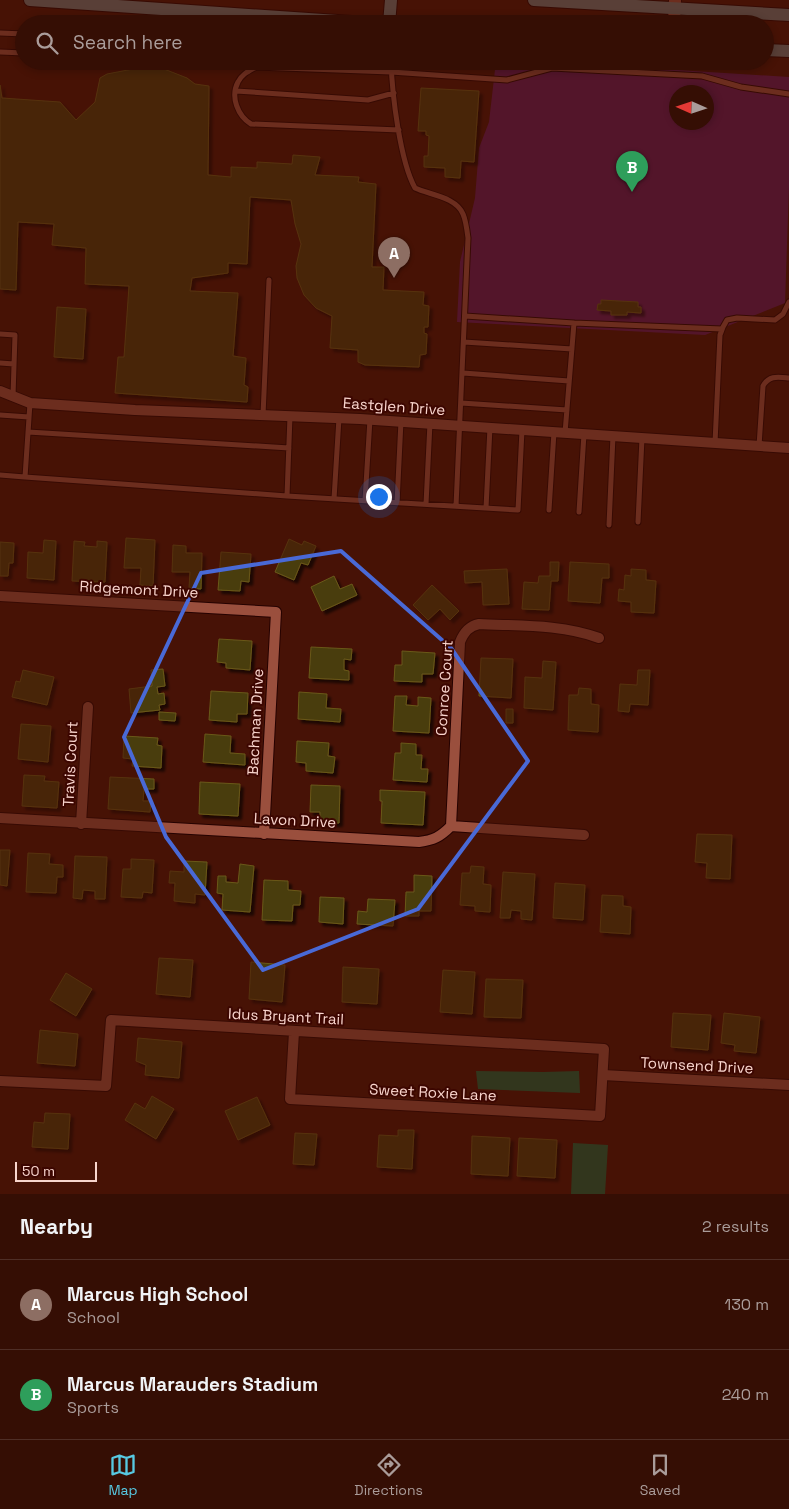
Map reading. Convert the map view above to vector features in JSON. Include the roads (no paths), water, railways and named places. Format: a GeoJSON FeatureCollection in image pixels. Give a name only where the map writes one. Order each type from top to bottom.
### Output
{"type":"FeatureCollection","features":[{"type":"Feature","properties":{"kind":"main road"},"geometry":{"type":"LineString","coordinates":[[30,0],[168,4],[285,15]]}},
{"type":"Feature","properties":{"kind":"main road"},"geometry":{"type":"LineString","coordinates":[[390,15],[391,0]]}},
{"type":"Feature","properties":{"kind":"main road"},"geometry":{"type":"LineString","coordinates":[[534,0],[647,5],[675,4],[789,15]]}},
{"type":"Feature","properties":{"kind":"main road"},"geometry":{"type":"LineString","coordinates":[[774,50],[789,51]]}},
{"type":"Feature","properties":{"kind":"street","name":"Eastglen Drive"},"geometry":{"type":"LineString","coordinates":[[0,391],[30,403],[135,410],[370,419],[789,448]]}},
{"type":"Feature","properties":{"kind":"street","name":"Ridgemont Drive"},"geometry":{"type":"LineString","coordinates":[[0,596],[276,612]]}},
{"type":"Feature","properties":{"kind":"street","name":"Bachman Drive"},"geometry":{"type":"LineString","coordinates":[[264,834],[276,612]]}},
{"type":"Feature","properties":{"kind":"street","name":"Conroe Court"},"geometry":{"type":"LineString","coordinates":[[450,826],[460,642],[462,635],[472,625],[479,624],[557,628],[586,633],[599,638]]}},
{"type":"Feature","properties":{"kind":"street","name":"Travis Court"},"geometry":{"type":"LineString","coordinates":[[82,824],[88,707]]}},
{"type":"Feature","properties":{"kind":"street","name":"Lavon Drive"},"geometry":{"type":"LineString","coordinates":[[0,818],[419,842],[433,840],[444,833],[450,826]]}},
{"type":"Feature","properties":{"kind":"street"},"geometry":{"type":"LineString","coordinates":[[450,826],[584,835]]}},
{"type":"Feature","properties":{"kind":"street","name":"Idus Bryant Trail"},"geometry":{"type":"LineString","coordinates":[[0,1081],[106,1086],[111,1020],[604,1049],[603,1075]]}},
{"type":"Feature","properties":{"kind":"street","name":"Sweet Roxie Lane"},"geometry":{"type":"LineString","coordinates":[[294,1032],[290,1099],[600,1116],[603,1075]]}},
{"type":"Feature","properties":{"kind":"street","name":"Townsend Drive"},"geometry":{"type":"LineString","coordinates":[[603,1075],[789,1085]]}},
{"type":"Feature","properties":{"kind":"lane"},"geometry":{"type":"LineString","coordinates":[[0,33],[15,34]]}},
{"type":"Feature","properties":{"kind":"lane"},"geometry":{"type":"LineString","coordinates":[[0,52],[15,53]]}},
{"type":"Feature","properties":{"kind":"lane"},"geometry":{"type":"LineString","coordinates":[[250,70],[237,83],[236,91],[237,106],[243,119],[251,124],[399,130]]}},
{"type":"Feature","properties":{"kind":"lane"},"geometry":{"type":"LineString","coordinates":[[346,70],[507,80],[544,70]]}},
{"type":"Feature","properties":{"kind":"lane"},"geometry":{"type":"LineString","coordinates":[[592,70],[702,76],[741,87],[789,94]]}},
{"type":"Feature","properties":{"kind":"lane"},"geometry":{"type":"LineString","coordinates":[[391,72],[408,176],[415,188],[450,201],[460,208],[464,216],[468,238],[456,506]]}},
{"type":"Feature","properties":{"kind":"lane"},"geometry":{"type":"LineString","coordinates":[[236,91],[368,100],[394,94]]}},
{"type":"Feature","properties":{"kind":"lane"},"geometry":{"type":"LineString","coordinates":[[263,415],[269,280]]}},
{"type":"Feature","properties":{"kind":"lane"},"geometry":{"type":"LineString","coordinates":[[715,443],[720,336],[722,329],[727,320],[737,318],[775,320],[783,314],[789,302]]}},
{"type":"Feature","properties":{"kind":"lane"},"geometry":{"type":"LineString","coordinates":[[465,316],[722,329]]}},
{"type":"Feature","properties":{"kind":"lane"},"geometry":{"type":"LineString","coordinates":[[565,433],[574,323]]}},
{"type":"Feature","properties":{"kind":"lane"},"geometry":{"type":"LineString","coordinates":[[0,334],[16,335],[13,396]]}},
{"type":"Feature","properties":{"kind":"lane"},"geometry":{"type":"LineString","coordinates":[[464,342],[572,349]]}},
{"type":"Feature","properties":{"kind":"lane"},"geometry":{"type":"LineString","coordinates":[[0,363],[14,364]]}},
{"type":"Feature","properties":{"kind":"lane"},"geometry":{"type":"LineString","coordinates":[[462,373],[569,381]]}},
{"type":"Feature","properties":{"kind":"lane"},"geometry":{"type":"LineString","coordinates":[[759,446],[763,386],[766,381],[773,377],[789,378]]}},
{"type":"Feature","properties":{"kind":"lane"},"geometry":{"type":"LineString","coordinates":[[25,477],[30,403]]}},
{"type":"Feature","properties":{"kind":"lane"},"geometry":{"type":"LineString","coordinates":[[461,403],[567,410]]}},
{"type":"Feature","properties":{"kind":"lane"},"geometry":{"type":"LineString","coordinates":[[0,415],[29,417]]}},
{"type":"Feature","properties":{"kind":"lane"},"geometry":{"type":"LineString","coordinates":[[287,496],[290,416]]}},
{"type":"Feature","properties":{"kind":"lane"},"geometry":{"type":"LineString","coordinates":[[334,499],[339,418]]}},
{"type":"Feature","properties":{"kind":"lane"},"geometry":{"type":"LineString","coordinates":[[365,501],[370,419]]}},
{"type":"Feature","properties":{"kind":"lane"},"geometry":{"type":"LineString","coordinates":[[397,502],[401,422]]}},
{"type":"Feature","properties":{"kind":"lane"},"geometry":{"type":"LineString","coordinates":[[426,504],[430,423]]}},
{"type":"Feature","properties":{"kind":"lane"},"geometry":{"type":"LineString","coordinates":[[486,508],[490,428]]}},
{"type":"Feature","properties":{"kind":"lane"},"geometry":{"type":"LineString","coordinates":[[0,475],[287,496],[518,510],[522,430]]}},
{"type":"Feature","properties":{"kind":"lane"},"geometry":{"type":"LineString","coordinates":[[28,432],[289,448]]}},
{"type":"Feature","properties":{"kind":"lane"},"geometry":{"type":"LineString","coordinates":[[549,510],[554,432]]}},
{"type":"Feature","properties":{"kind":"lane"},"geometry":{"type":"LineString","coordinates":[[579,512],[584,434]]}},
{"type":"Feature","properties":{"kind":"lane"},"geometry":{"type":"LineString","coordinates":[[609,525],[613,436]]}},
{"type":"Feature","properties":{"kind":"lane"},"geometry":{"type":"LineString","coordinates":[[638,522],[642,438]]}},
{"type":"Feature","properties":{"kind":"place","name":"Marcus Marauders Stadium"},"geometry":{"type":"Point","coordinates":[632,192]}},
{"type":"Feature","properties":{"kind":"place","name":"Marcus High School"},"geometry":{"type":"Point","coordinates":[394,278]}}]}
